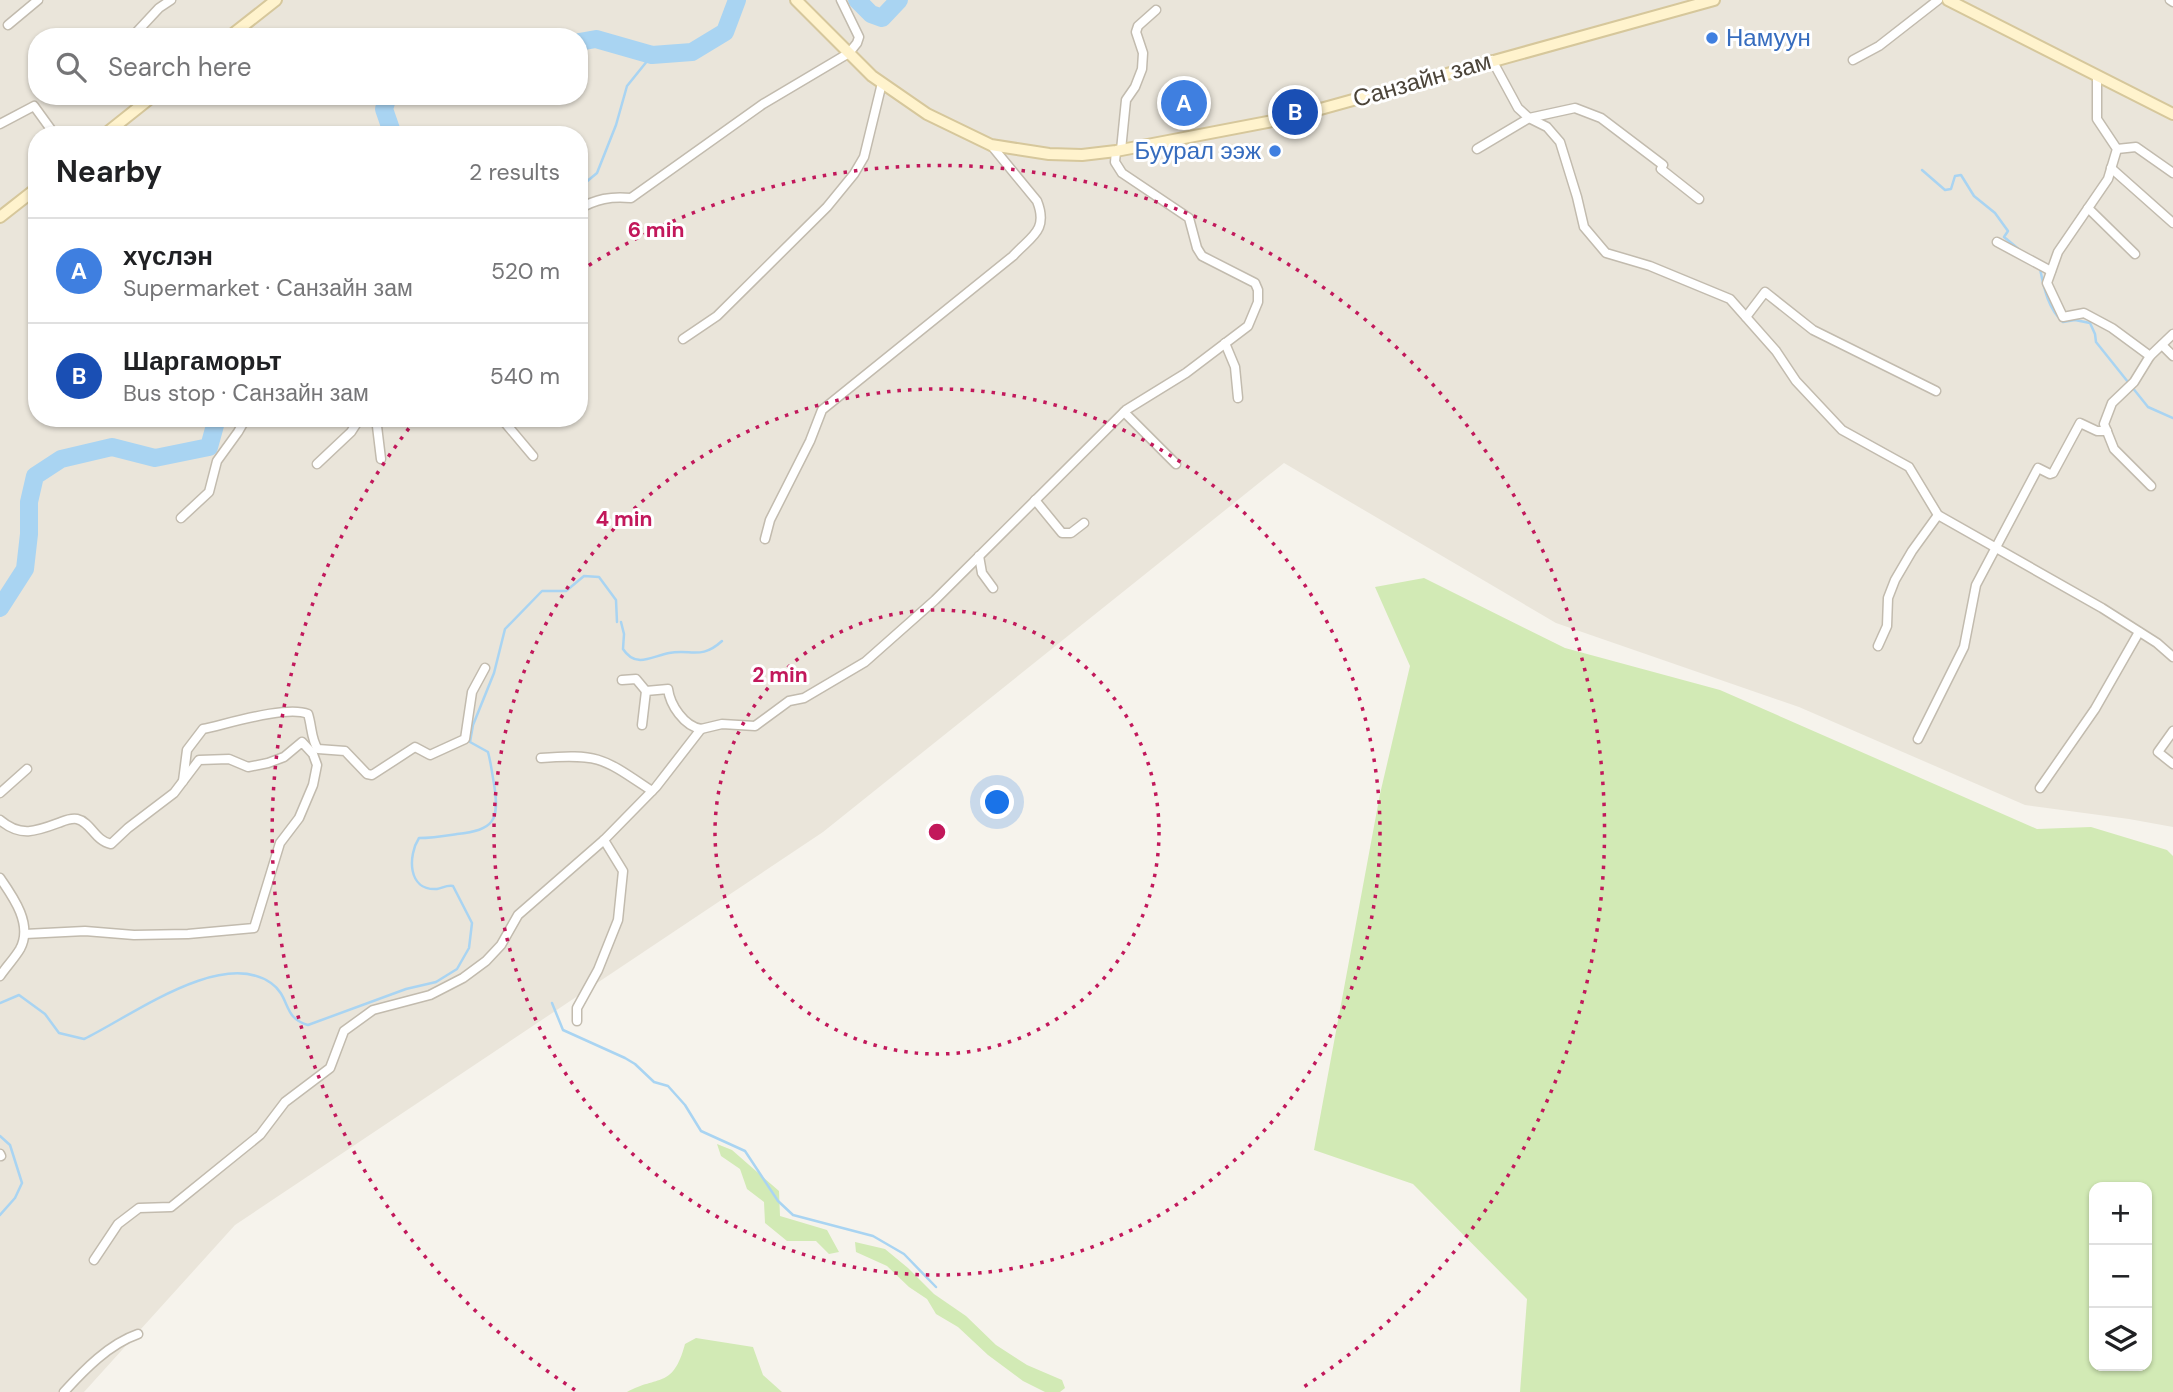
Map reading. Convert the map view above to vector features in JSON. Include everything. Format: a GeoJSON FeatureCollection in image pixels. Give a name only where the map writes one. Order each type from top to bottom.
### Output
{"type":"FeatureCollection","features":[{"type":"Feature","properties":{"kind":"main road"},"geometry":{"type":"LineString","coordinates":[[240,28],[276,0]]}},
{"type":"Feature","properties":{"kind":"main road","name":"Санзайн зам"},"geometry":{"type":"LineString","coordinates":[[797,2],[882,83],[927,114],[991,145],[1049,154],[1082,155],[1288,118],[1714,0]]}},
{"type":"Feature","properties":{"kind":"main road"},"geometry":{"type":"LineString","coordinates":[[1948,0],[2173,114]]}},
{"type":"Feature","properties":{"kind":"main road"},"geometry":{"type":"LineString","coordinates":[[115,126],[142,105]]}},
{"type":"Feature","properties":{"kind":"main road"},"geometry":{"type":"LineString","coordinates":[[0,217],[28,195]]}},
{"type":"Feature","properties":{"kind":"street"},"geometry":{"type":"LineString","coordinates":[[8,25],[38,0]]}},
{"type":"Feature","properties":{"kind":"street"},"geometry":{"type":"LineString","coordinates":[[140,28],[159,8],[171,0]]}},
{"type":"Feature","properties":{"kind":"street"},"geometry":{"type":"LineString","coordinates":[[588,204],[611,196],[631,198],[763,104],[849,53],[858,43],[859,37],[841,0]]}},
{"type":"Feature","properties":{"kind":"street"},"geometry":{"type":"LineString","coordinates":[[1853,60],[1879,46],[1938,0]]}},
{"type":"Feature","properties":{"kind":"street"},"geometry":{"type":"LineString","coordinates":[[646,691],[668,689],[670,702],[693,727],[701,729],[722,723],[755,726],[789,701],[804,698],[865,662],[936,600],[1125,411],[1186,373],[1248,326],[1258,302],[1255,282],[1202,256],[1197,248],[1189,218],[1122,173],[1115,162],[1126,100],[1142,69],[1143,53],[1136,32],[1138,26],[1156,10]]}},
{"type":"Feature","properties":{"kind":"street"},"geometry":{"type":"LineString","coordinates":[[1492,60],[1518,108],[1546,127],[1560,142],[1584,227],[1606,253],[1650,266],[1730,299],[1776,351],[1796,381],[1842,430],[1909,467],[1938,515],[2139,632],[2173,657]]}},
{"type":"Feature","properties":{"kind":"street"},"geometry":{"type":"LineString","coordinates":[[2097,76],[2096,119],[2117,149]]}},
{"type":"Feature","properties":{"kind":"street"},"geometry":{"type":"LineString","coordinates":[[683,339],[717,316],[827,208],[864,157],[882,83]]}},
{"type":"Feature","properties":{"kind":"street"},"geometry":{"type":"LineString","coordinates":[[0,123],[34,106],[48,126]]}},
{"type":"Feature","properties":{"kind":"street"},"geometry":{"type":"LineString","coordinates":[[1477,149],[1529,118],[1575,108],[1601,118],[1663,165],[1661,169],[1699,199]]}},
{"type":"Feature","properties":{"kind":"street"},"geometry":{"type":"LineString","coordinates":[[765,540],[770,520],[810,441],[822,410],[1002,265],[1038,232],[1041,211],[1037,201],[991,145]]}},
{"type":"Feature","properties":{"kind":"street"},"geometry":{"type":"LineString","coordinates":[[2117,149],[2136,147],[2173,173]]}},
{"type":"Feature","properties":{"kind":"street"},"geometry":{"type":"LineString","coordinates":[[2117,149],[2108,178],[2058,252],[2048,283],[2063,317],[2084,313],[2112,328],[2150,356]]}},
{"type":"Feature","properties":{"kind":"street"},"geometry":{"type":"LineString","coordinates":[[2111,168],[2173,223]]}},
{"type":"Feature","properties":{"kind":"street"},"geometry":{"type":"LineString","coordinates":[[2088,208],[2135,254]]}},
{"type":"Feature","properties":{"kind":"street"},"geometry":{"type":"LineString","coordinates":[[1997,242],[2051,271]]}},
{"type":"Feature","properties":{"kind":"street"},"geometry":{"type":"LineString","coordinates":[[1746,317],[1765,292],[1813,330],[1936,391]]}},
{"type":"Feature","properties":{"kind":"street"},"geometry":{"type":"LineString","coordinates":[[2151,486],[2114,449],[2104,424],[2112,402],[2134,382],[2150,356],[2173,334]]}},
{"type":"Feature","properties":{"kind":"street"},"geometry":{"type":"LineString","coordinates":[[1224,343],[1235,367],[1238,398]]}},
{"type":"Feature","properties":{"kind":"street"},"geometry":{"type":"LineString","coordinates":[[2162,345],[2173,356]]}},
{"type":"Feature","properties":{"kind":"street"},"geometry":{"type":"LineString","coordinates":[[1125,411],[1176,464]]}},
{"type":"Feature","properties":{"kind":"street"},"geometry":{"type":"LineString","coordinates":[[1918,739],[1964,648],[1976,585],[2038,468],[2053,473],[2080,423],[2097,431],[2107,431]]}},
{"type":"Feature","properties":{"kind":"street"},"geometry":{"type":"LineString","coordinates":[[181,518],[209,492],[217,461],[241,427]]}},
{"type":"Feature","properties":{"kind":"street"},"geometry":{"type":"LineString","coordinates":[[317,464],[354,427]]}},
{"type":"Feature","properties":{"kind":"street"},"geometry":{"type":"LineString","coordinates":[[377,427],[381,459]]}},
{"type":"Feature","properties":{"kind":"street"},"geometry":{"type":"LineString","coordinates":[[509,427],[533,456]]}},
{"type":"Feature","properties":{"kind":"street"},"geometry":{"type":"LineString","coordinates":[[1035,500],[1062,533],[1071,533],[1084,523]]}},
{"type":"Feature","properties":{"kind":"street"},"geometry":{"type":"LineString","coordinates":[[1878,646],[1887,626],[1888,598],[1895,580],[1938,515]]}},
{"type":"Feature","properties":{"kind":"street"},"geometry":{"type":"LineString","coordinates":[[979,556],[982,573],[993,588]]}},
{"type":"Feature","properties":{"kind":"street"},"geometry":{"type":"LineString","coordinates":[[2040,788],[2095,709],[2139,632]]}},
{"type":"Feature","properties":{"kind":"street"},"geometry":{"type":"LineString","coordinates":[[183,781],[187,750],[203,729],[284,712],[301,711],[307,715],[313,729],[313,741],[318,749],[345,751],[367,774],[372,775],[415,747],[430,755],[446,750],[465,739],[472,692],[485,668]]}},
{"type":"Feature","properties":{"kind":"street"},"geometry":{"type":"LineString","coordinates":[[622,680],[636,679],[646,691],[642,725]]}},
{"type":"Feature","properties":{"kind":"street"},"geometry":{"type":"LineString","coordinates":[[94,1260],[118,1224],[139,1208],[171,1207],[260,1136],[285,1102],[330,1068],[344,1031],[373,1010],[430,995],[463,978],[486,961],[501,944],[518,915],[604,840],[652,790],[701,729]]}},
{"type":"Feature","properties":{"kind":"street"},"geometry":{"type":"LineString","coordinates":[[2173,731],[2158,752],[2173,764]]}},
{"type":"Feature","properties":{"kind":"street"},"geometry":{"type":"LineString","coordinates":[[0,820],[12,830],[24,832],[43,829],[75,818],[97,838],[111,844],[174,793],[199,760],[229,759],[248,766],[268,763],[284,757],[302,742],[313,754],[317,765],[313,785],[299,818],[280,843],[254,928],[188,934],[85,931],[25,934]]}},
{"type":"Feature","properties":{"kind":"street"},"geometry":{"type":"LineString","coordinates":[[541,758],[579,755],[593,757],[611,763],[652,790]]}},
{"type":"Feature","properties":{"kind":"street"},"geometry":{"type":"LineString","coordinates":[[0,793],[27,769]]}},
{"type":"Feature","properties":{"kind":"street"},"geometry":{"type":"LineString","coordinates":[[577,1021],[577,1008],[586,995],[618,920],[624,871],[604,840]]}},
{"type":"Feature","properties":{"kind":"street"},"geometry":{"type":"LineString","coordinates":[[0,878],[24,920],[25,934],[20,948],[0,976]]}},
{"type":"Feature","properties":{"kind":"street"},"geometry":{"type":"LineString","coordinates":[[64,1392],[122,1339],[138,1334]]}},
{"type":"Feature","properties":{"kind":"shaded area"},"geometry":{"type":"Polygon","coordinates":[[[0,0],[2173,0],[2173,827],[2025,805],[1799,707],[1556,623],[1284,463],[823,832],[235,1225],[84,1392],[0,1392],[0,0]]]}},
{"type":"Feature","properties":{"kind":"green space"},"geometry":{"type":"Polygon","coordinates":[[[1424,578],[1565,648],[1720,690],[2037,829],[2091,827],[2167,850],[2173,856],[2173,1392],[1520,1392],[1527,1299],[1413,1184],[1314,1150],[1380,794],[1410,666],[1375,587],[1424,578]]]}},
{"type":"Feature","properties":{"kind":"green space"},"geometry":{"type":"Polygon","coordinates":[[[717,1144],[732,1150],[779,1191],[780,1216],[827,1230],[839,1252],[829,1254],[816,1241],[787,1241],[765,1223],[764,1202],[747,1189],[740,1169],[721,1156],[717,1144]]]}},
{"type":"Feature","properties":{"kind":"green space"},"geometry":{"type":"Polygon","coordinates":[[[855,1242],[885,1249],[934,1294],[966,1316],[996,1345],[1027,1365],[1062,1380],[1065,1388],[1060,1392],[1045,1392],[1023,1381],[988,1355],[958,1327],[936,1314],[927,1299],[909,1287],[887,1266],[856,1252],[855,1242]]]}},
{"type":"Feature","properties":{"kind":"green space"},"geometry":{"type":"Polygon","coordinates":[[[696,1338],[753,1347],[763,1375],[782,1392],[627,1392],[670,1374],[685,1344],[696,1338]]]}},
{"type":"Feature","properties":{"kind":"waterway"},"geometry":{"type":"LineString","coordinates":[[588,40],[596,39],[652,55],[692,52],[725,32],[737,0]]}},
{"type":"Feature","properties":{"kind":"waterway"},"geometry":{"type":"LineString","coordinates":[[857,0],[871,14],[882,18],[899,0]]}},
{"type":"Feature","properties":{"kind":"waterway"},"geometry":{"type":"LineString","coordinates":[[588,180],[597,173],[616,125],[627,86],[652,55]]}},
{"type":"Feature","properties":{"kind":"waterway"},"geometry":{"type":"LineString","coordinates":[[385,105],[390,126]]}},
{"type":"Feature","properties":{"kind":"waterway"},"geometry":{"type":"LineString","coordinates":[[1922,170],[1945,190],[1951,189],[1955,176],[1961,175],[1974,196],[1995,213],[2008,231],[2004,237],[2021,251]]}},
{"type":"Feature","properties":{"kind":"waterway"},"geometry":{"type":"LineString","coordinates":[[2040,269],[2047,298],[2058,317],[2063,322],[2075,320],[2090,323],[2096,342],[2148,407],[2173,418]]}},
{"type":"Feature","properties":{"kind":"waterway"},"geometry":{"type":"LineString","coordinates":[[0,608],[25,569],[29,502],[35,476],[61,459],[112,447],[155,458],[209,447],[215,427]]}},
{"type":"Feature","properties":{"kind":"waterway"},"geometry":{"type":"LineString","coordinates":[[0,1003],[19,995],[45,1014],[59,1033],[84,1039],[176,990],[227,974],[250,974],[271,983],[282,994],[294,1017],[308,1025],[406,989],[436,982],[457,969],[469,948],[472,923],[453,886],[437,889],[420,884],[413,871],[413,853],[419,838],[479,830],[487,826],[495,815],[496,797],[488,752],[470,742],[473,725],[494,673],[505,629],[542,591],[566,591],[584,576],[599,577],[616,600],[617,622]]}},
{"type":"Feature","properties":{"kind":"waterway"},"geometry":{"type":"LineString","coordinates":[[621,622],[624,634],[623,649],[628,655],[639,660],[669,653],[702,652],[722,641]]}},
{"type":"Feature","properties":{"kind":"waterway"},"geometry":{"type":"LineString","coordinates":[[552,1003],[563,1030],[635,1064],[654,1082],[668,1086],[685,1105],[701,1131],[745,1151],[778,1201],[793,1215],[873,1236],[904,1254],[936,1287]]}},
{"type":"Feature","properties":{"kind":"waterway"},"geometry":{"type":"LineString","coordinates":[[0,1136],[10,1145],[22,1183],[15,1198],[0,1215]]}},
{"type":"Feature","properties":{"kind":"place","name":"Намуун"},"geometry":{"type":"Point","coordinates":[1712,38]}},
{"type":"Feature","properties":{"kind":"place","name":"хүслэн"},"geometry":{"type":"Point","coordinates":[1184,103]}},
{"type":"Feature","properties":{"kind":"place","name":"Шаргаморьт"},"geometry":{"type":"Point","coordinates":[1295,112]}},
{"type":"Feature","properties":{"kind":"place","name":"Буурал ээж"},"geometry":{"type":"Point","coordinates":[1275,151]}}]}
